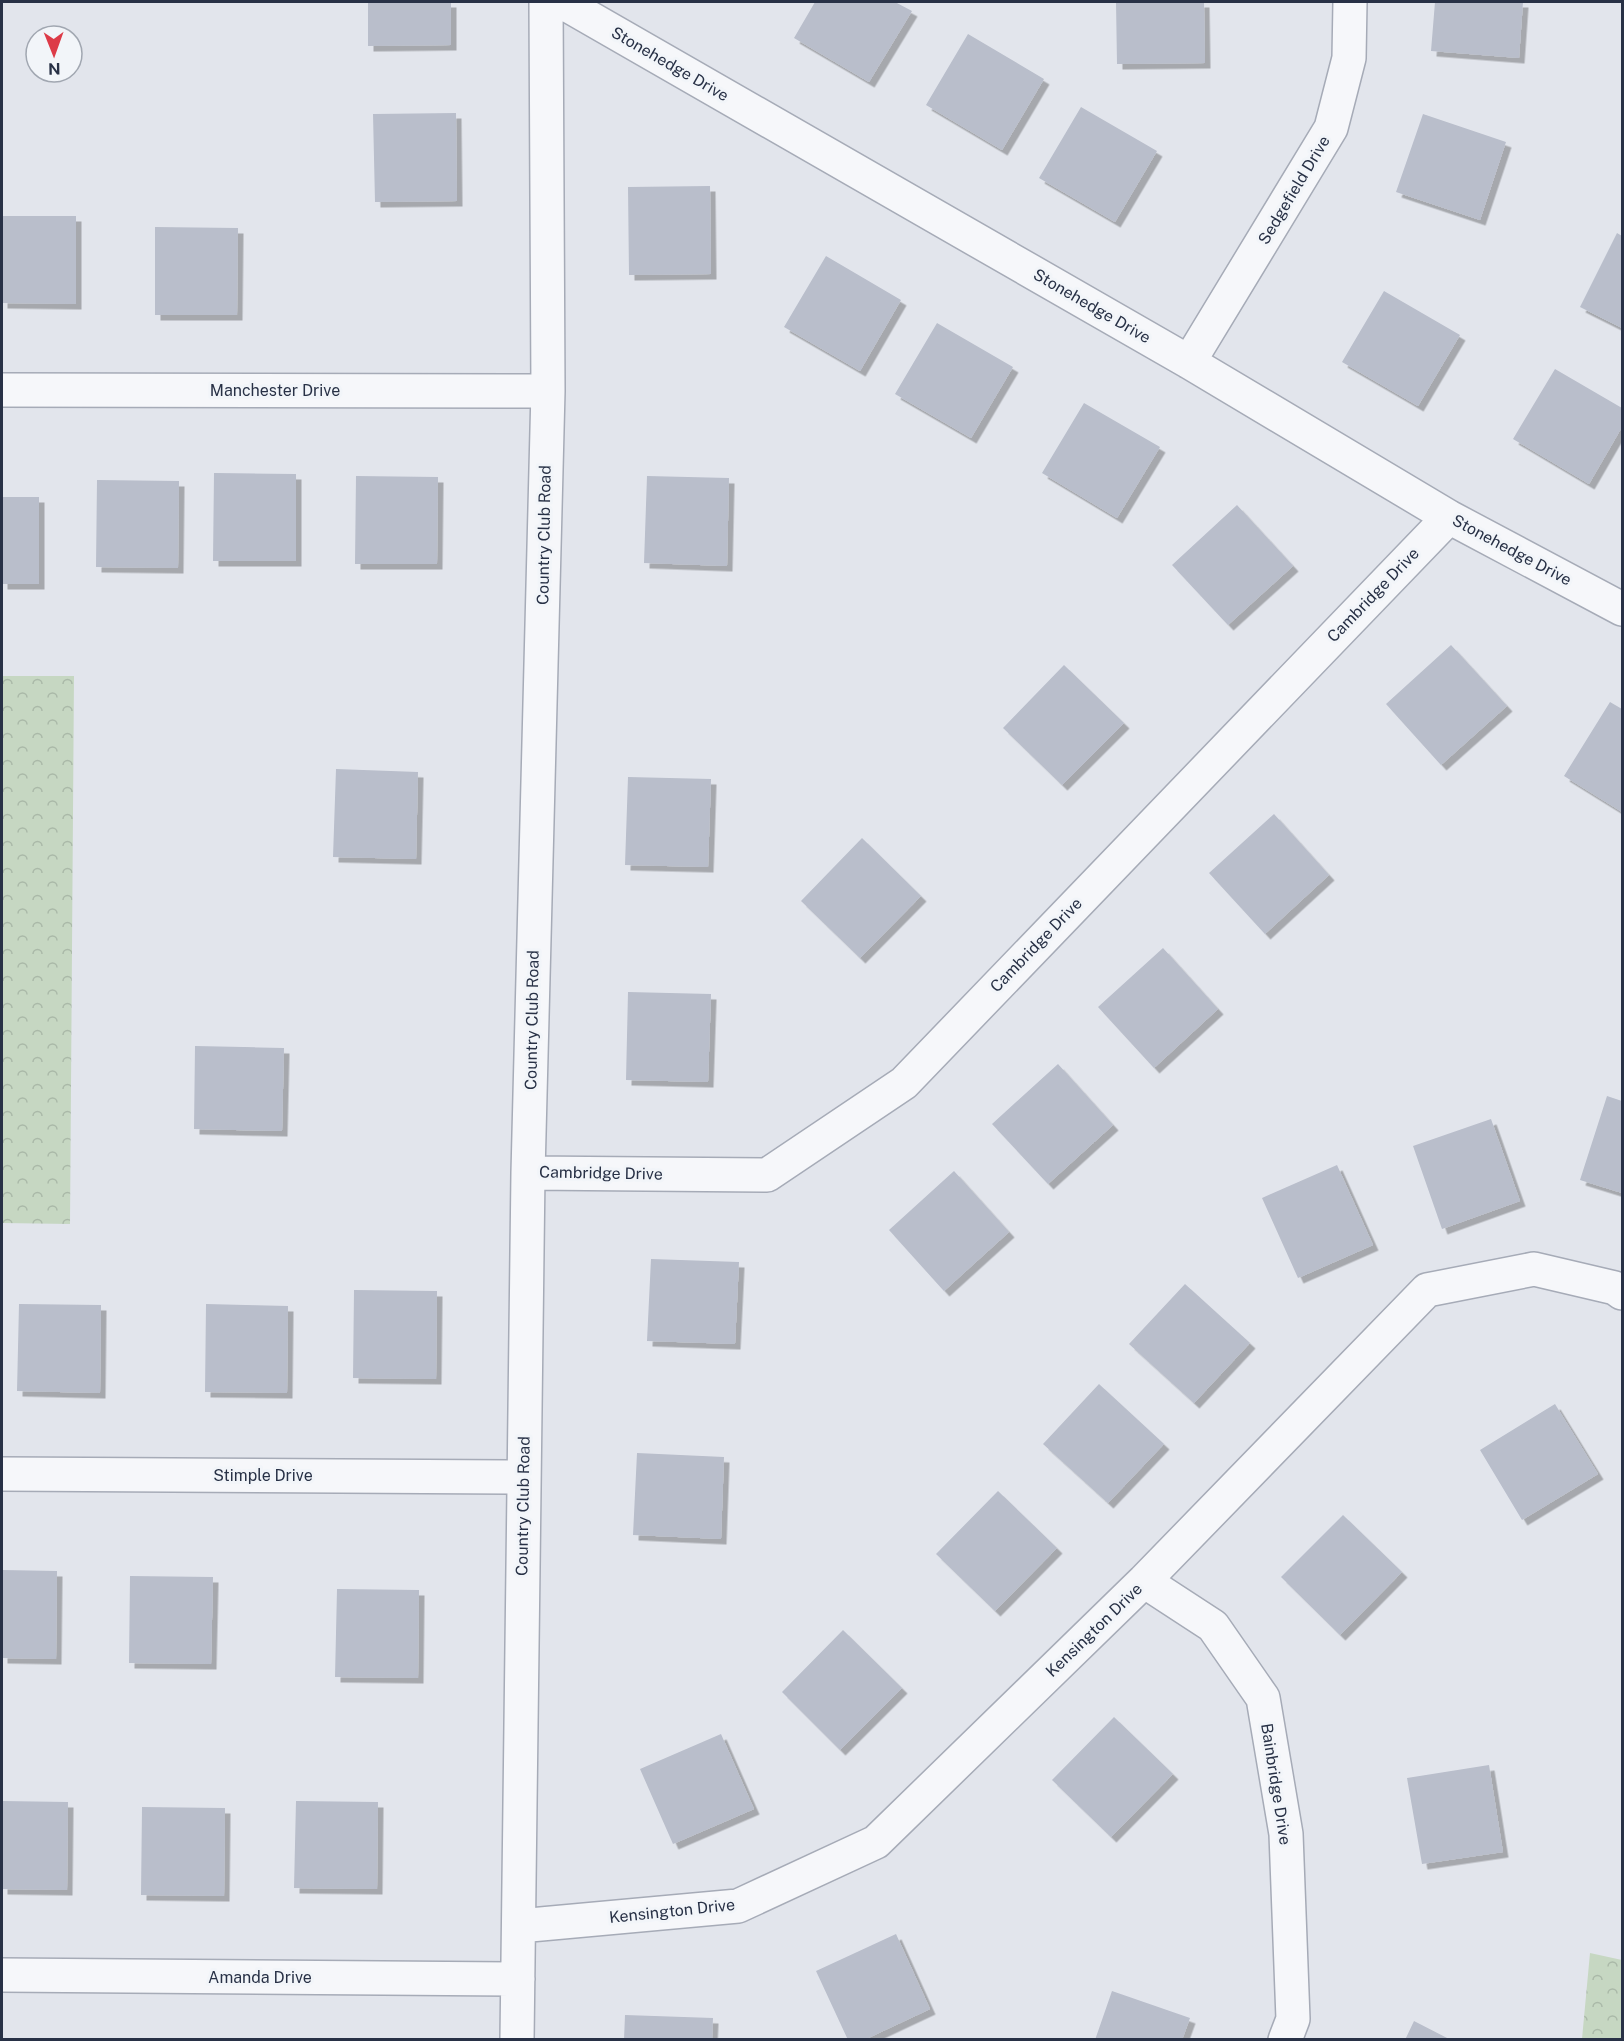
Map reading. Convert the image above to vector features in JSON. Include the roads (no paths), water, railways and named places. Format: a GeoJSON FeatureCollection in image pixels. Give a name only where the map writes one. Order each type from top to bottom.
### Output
{"type":"FeatureCollection","features":[{"type":"Feature","properties":{"kind":"street","name":"Country Club Road"},"geometry":{"type":"LineString","coordinates":[[517,2040],[528,1173],[548,391],[546,2]]}},
{"type":"Feature","properties":{"kind":"street","name":"Stonehedge Drive"},"geometry":{"type":"LineString","coordinates":[[562,2],[1189,362],[1449,517],[1622,608]]}},
{"type":"Feature","properties":{"kind":"street","name":"Sedgefield Drive"},"geometry":{"type":"LineString","coordinates":[[1189,362],[1331,128],[1349,58],[1350,2]]}},
{"type":"Feature","properties":{"kind":"street","name":"Manchester Drive"},"geometry":{"type":"LineString","coordinates":[[2,390],[548,391]]}},
{"type":"Feature","properties":{"kind":"street","name":"Cambridge Drive"},"geometry":{"type":"LineString","coordinates":[[528,1173],[767,1175],[904,1083],[1449,517]]}},
{"type":"Feature","properties":{"kind":"street","name":"Kensington Drive"},"geometry":{"type":"LineString","coordinates":[[519,1926],[738,1906],[876,1842],[1144,1581],[1427,1290],[1534,1269],[1615,1288],[1623,1293]]}},
{"type":"Feature","properties":{"kind":"street","name":"Stimple Drive"},"geometry":{"type":"LineString","coordinates":[[2,1474],[524,1477]]}},
{"type":"Feature","properties":{"kind":"street","name":"Bainbridge Drive"},"geometry":{"type":"LineString","coordinates":[[1144,1581],[1213,1626],[1263,1698],[1286,1834],[1293,2019],[1285,2040]]}},
{"type":"Feature","properties":{"kind":"street","name":"Amanda Drive"},"geometry":{"type":"LineString","coordinates":[[2,1975],[518,1979]]}}]}
